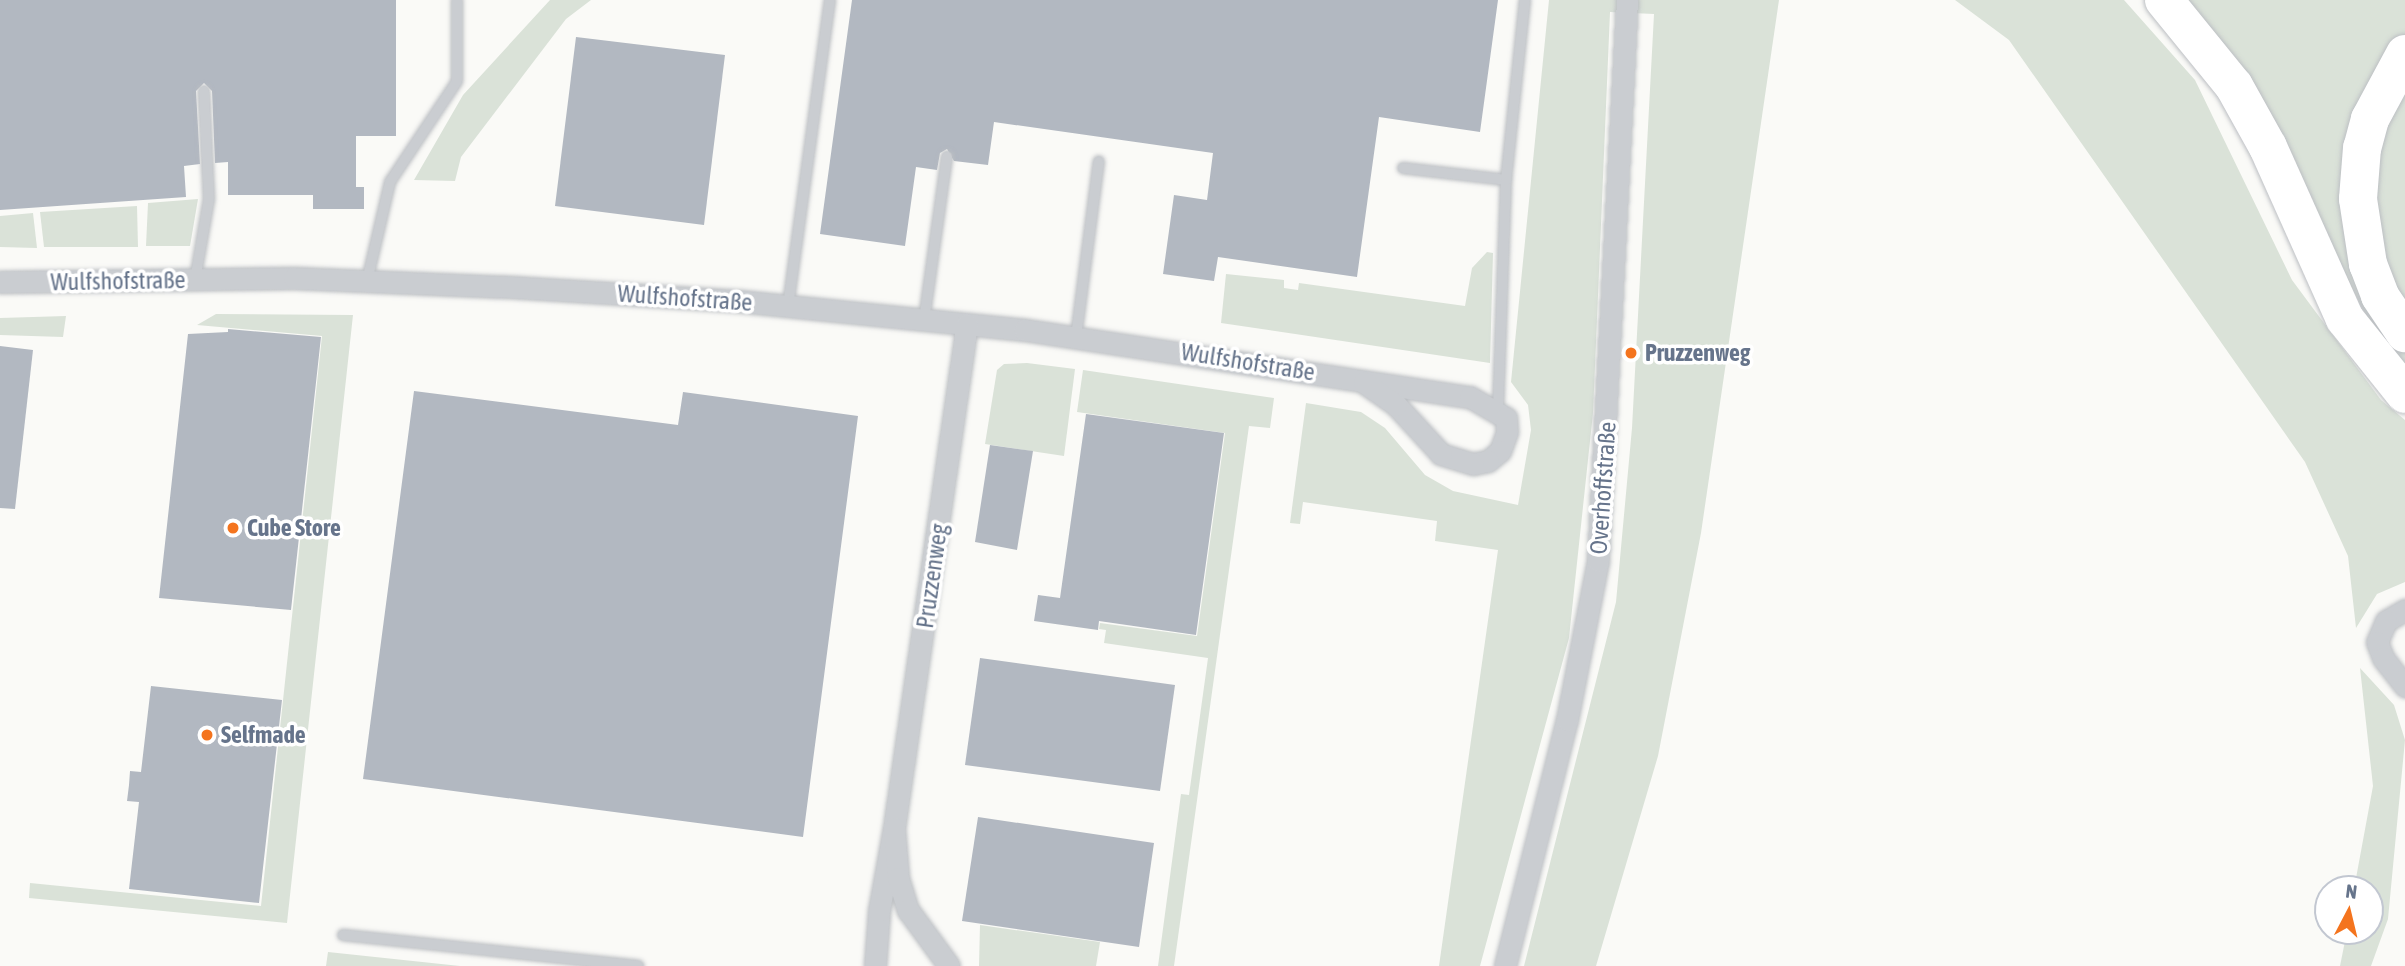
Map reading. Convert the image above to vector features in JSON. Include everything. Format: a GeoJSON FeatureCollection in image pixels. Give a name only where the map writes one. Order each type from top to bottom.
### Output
{"type":"FeatureCollection","features":[{"type":"Feature","properties":{"kind":"highway"},"geometry":{"type":"LineString","coordinates":[[2164,0],[2234,86],[2268,147],[2345,319],[2405,394]]}},
{"type":"Feature","properties":{"kind":"highway"},"geometry":{"type":"LineString","coordinates":[[2405,54],[2370,119],[2362,148],[2358,199],[2372,275],[2380,296],[2405,333]]}},
{"type":"Feature","properties":{"kind":"street","name":"Overhoffstraße"},"geometry":{"type":"LineString","coordinates":[[1505,966],[1567,720],[1598,562],[1627,0]]}},
{"type":"Feature","properties":{"kind":"street","name":"Wulfshofstraße"},"geometry":{"type":"LineString","coordinates":[[0,282],[367,281],[788,306],[967,324],[1292,367],[1364,383],[1459,394],[1497,409],[1506,418],[1507,432],[1500,451],[1488,461],[1462,462],[1441,454],[1396,405],[1364,383]]}},
{"type":"Feature","properties":{"kind":"street","name":"Pruzzenweg"},"geometry":{"type":"LineString","coordinates":[[875,966],[879,911],[894,828],[967,324]]}},
{"type":"Feature","properties":{"kind":"street"},"geometry":{"type":"LineString","coordinates":[[2405,610],[2386,621],[2377,642],[2383,658],[2405,687]]}},
{"type":"Feature","properties":{"kind":"street","name":"Pruzzenweg"},"geometry":{"type":"LineString","coordinates":[[894,828],[898,877],[908,910],[949,966]]}},
{"type":"Feature","properties":{"kind":"lane"},"geometry":{"type":"LineString","coordinates":[[367,281],[390,182],[457,81],[457,0]]}},
{"type":"Feature","properties":{"kind":"lane"},"geometry":{"type":"LineString","coordinates":[[788,306],[830,0]]}},
{"type":"Feature","properties":{"kind":"lane"},"geometry":{"type":"LineString","coordinates":[[1497,409],[1503,364],[1506,180],[1525,0]]}},
{"type":"Feature","properties":{"kind":"lane"},"geometry":{"type":"LineString","coordinates":[[195,280],[209,199],[204,91]]}},
{"type":"Feature","properties":{"kind":"lane"},"geometry":{"type":"LineString","coordinates":[[924,320],[947,157]]}},
{"type":"Feature","properties":{"kind":"lane"},"geometry":{"type":"LineString","coordinates":[[1076,337],[1099,161]]}},
{"type":"Feature","properties":{"kind":"lane"},"geometry":{"type":"LineString","coordinates":[[1403,168],[1506,180]]}},
{"type":"Feature","properties":{"kind":"lane"},"geometry":{"type":"LineString","coordinates":[[343,935],[638,966]]}},
{"type":"Feature","properties":{"kind":"shaded area"},"geometry":{"type":"Polygon","coordinates":[[[550,0],[591,0],[566,19],[461,157],[455,181],[414,180],[463,95],[550,0]]]}},
{"type":"Feature","properties":{"kind":"shaded area"},"geometry":{"type":"Polygon","coordinates":[[[1549,0],[1779,0],[1701,533],[1658,756],[1596,966],[1524,966],[1616,602],[1632,428],[1654,14],[1610,12],[1593,413],[1569,638],[1480,966],[1439,966],[1498,550],[1435,541],[1437,521],[1303,502],[1300,524],[1290,523],[1306,403],[1361,412],[1385,428],[1425,475],[1453,491],[1518,505],[1531,430],[1528,405],[1511,382],[1549,0]]]}},
{"type":"Feature","properties":{"kind":"shaded area"},"geometry":{"type":"Polygon","coordinates":[[[1955,0],[2124,0],[2195,80],[2292,280],[2381,400],[2405,420],[2405,582],[2377,594],[2356,628],[2348,556],[2305,462],[2009,40],[1955,0]]]}},
{"type":"Feature","properties":{"kind":"shaded area"},"geometry":{"type":"Polygon","coordinates":[[[2178,0],[2405,0],[2405,366],[2376,334],[2323,233],[2178,0]]]}},
{"type":"Feature","properties":{"kind":"shaded area"},"geometry":{"type":"Polygon","coordinates":[[[198,199],[190,246],[146,246],[148,203],[198,199]]]}},
{"type":"Feature","properties":{"kind":"shaded area"},"geometry":{"type":"Polygon","coordinates":[[[137,206],[138,247],[44,247],[40,212],[137,206]]]}},
{"type":"Feature","properties":{"kind":"shaded area"},"geometry":{"type":"Polygon","coordinates":[[[33,213],[37,248],[0,247],[0,216],[33,213]]]}},
{"type":"Feature","properties":{"kind":"shaded area"},"geometry":{"type":"Polygon","coordinates":[[[1487,252],[1493,253],[1490,363],[1221,323],[1226,274],[1284,280],[1284,288],[1298,290],[1299,283],[1465,306],[1472,268],[1487,252]]]}},
{"type":"Feature","properties":{"kind":"shaded area"},"geometry":{"type":"Polygon","coordinates":[[[216,314],[353,315],[287,923],[29,898],[30,883],[261,906],[322,336],[197,325],[216,314]]]}},
{"type":"Feature","properties":{"kind":"shaded area"},"geometry":{"type":"Polygon","coordinates":[[[66,316],[63,337],[0,335],[0,318],[66,316]]]}},
{"type":"Feature","properties":{"kind":"shaded area"},"geometry":{"type":"Polygon","coordinates":[[[1027,363],[1075,369],[1064,456],[985,444],[997,370],[1004,364],[1027,363]]]}},
{"type":"Feature","properties":{"kind":"shaded area"},"geometry":{"type":"Polygon","coordinates":[[[1083,370],[1274,398],[1270,428],[1249,426],[1174,966],[1158,966],[1181,794],[1189,795],[1208,658],[1104,643],[1106,630],[1099,629],[1100,623],[1197,636],[1225,433],[1077,412],[1083,370]]]}},
{"type":"Feature","properties":{"kind":"shaded area"},"geometry":{"type":"Polygon","coordinates":[[[2360,668],[2394,705],[2405,740],[2388,919],[2384,930],[2384,875],[2357,875],[2373,786],[2360,668]]]}},
{"type":"Feature","properties":{"kind":"shaded area"},"geometry":{"type":"Polygon","coordinates":[[[980,925],[1100,942],[1096,966],[979,966],[980,925]]]}},
{"type":"Feature","properties":{"kind":"shaded area"},"geometry":{"type":"Polygon","coordinates":[[[2344,945],[2379,945],[2371,966],[2340,966],[2344,945]]]}},
{"type":"Feature","properties":{"kind":"shaded area"},"geometry":{"type":"Polygon","coordinates":[[[328,952],[460,966],[326,966],[328,952]]]}},
{"type":"Feature","properties":{"kind":"building"},"geometry":{"type":"Polygon","coordinates":[[[0,0],[396,0],[396,136],[356,136],[356,187],[364,187],[364,209],[313,209],[313,195],[228,195],[228,162],[215,163],[212,91],[204,83],[196,91],[200,164],[184,166],[186,197],[0,210],[0,0]]]}},
{"type":"Feature","properties":{"kind":"building"},"geometry":{"type":"Polygon","coordinates":[[[852,0],[1498,0],[1480,132],[1379,117],[1357,277],[1218,257],[1214,281],[1163,274],[1174,195],[1207,200],[1213,153],[994,122],[988,165],[954,161],[947,149],[940,153],[937,170],[916,167],[905,246],[820,234],[852,0]]]}},
{"type":"Feature","properties":{"kind":"building"},"geometry":{"type":"Polygon","coordinates":[[[576,37],[725,55],[704,225],[555,206],[576,37]]]}},
{"type":"Feature","properties":{"kind":"building","name":"Cube Store"},"geometry":{"type":"Polygon","coordinates":[[[228,329],[321,337],[291,610],[159,598],[188,334],[228,332],[228,329]]]}},
{"type":"Feature","properties":{"kind":"building"},"geometry":{"type":"Polygon","coordinates":[[[0,346],[33,350],[15,509],[0,508],[0,346]]]}},
{"type":"Feature","properties":{"kind":"building"},"geometry":{"type":"Polygon","coordinates":[[[414,391],[678,425],[683,392],[858,416],[803,837],[363,779],[414,391]]]}},
{"type":"Feature","properties":{"kind":"building"},"geometry":{"type":"Polygon","coordinates":[[[1086,414],[1224,433],[1196,635],[1099,621],[1098,630],[1034,621],[1038,595],[1060,598],[1086,414]]]}},
{"type":"Feature","properties":{"kind":"building"},"geometry":{"type":"Polygon","coordinates":[[[990,445],[1033,451],[1017,550],[975,542],[990,445]]]}},
{"type":"Feature","properties":{"kind":"building"},"geometry":{"type":"Polygon","coordinates":[[[980,658],[1175,685],[1160,791],[965,765],[980,658]]]}},
{"type":"Feature","properties":{"kind":"building"},"geometry":{"type":"Polygon","coordinates":[[[151,686],[282,700],[259,903],[129,889],[139,802],[127,801],[130,771],[141,772],[151,686]]]}},
{"type":"Feature","properties":{"kind":"building"},"geometry":{"type":"Polygon","coordinates":[[[978,817],[1154,843],[1139,947],[962,921],[978,817]]]}},
{"type":"Feature","properties":{"kind":"place","name":"Pruzzenweg"},"geometry":{"type":"Point","coordinates":[1631,353]}},
{"type":"Feature","properties":{"kind":"place","name":"Cube Store"},"geometry":{"type":"Point","coordinates":[233,528]}},
{"type":"Feature","properties":{"kind":"place","name":"Selfmade"},"geometry":{"type":"Point","coordinates":[207,735]}}]}
